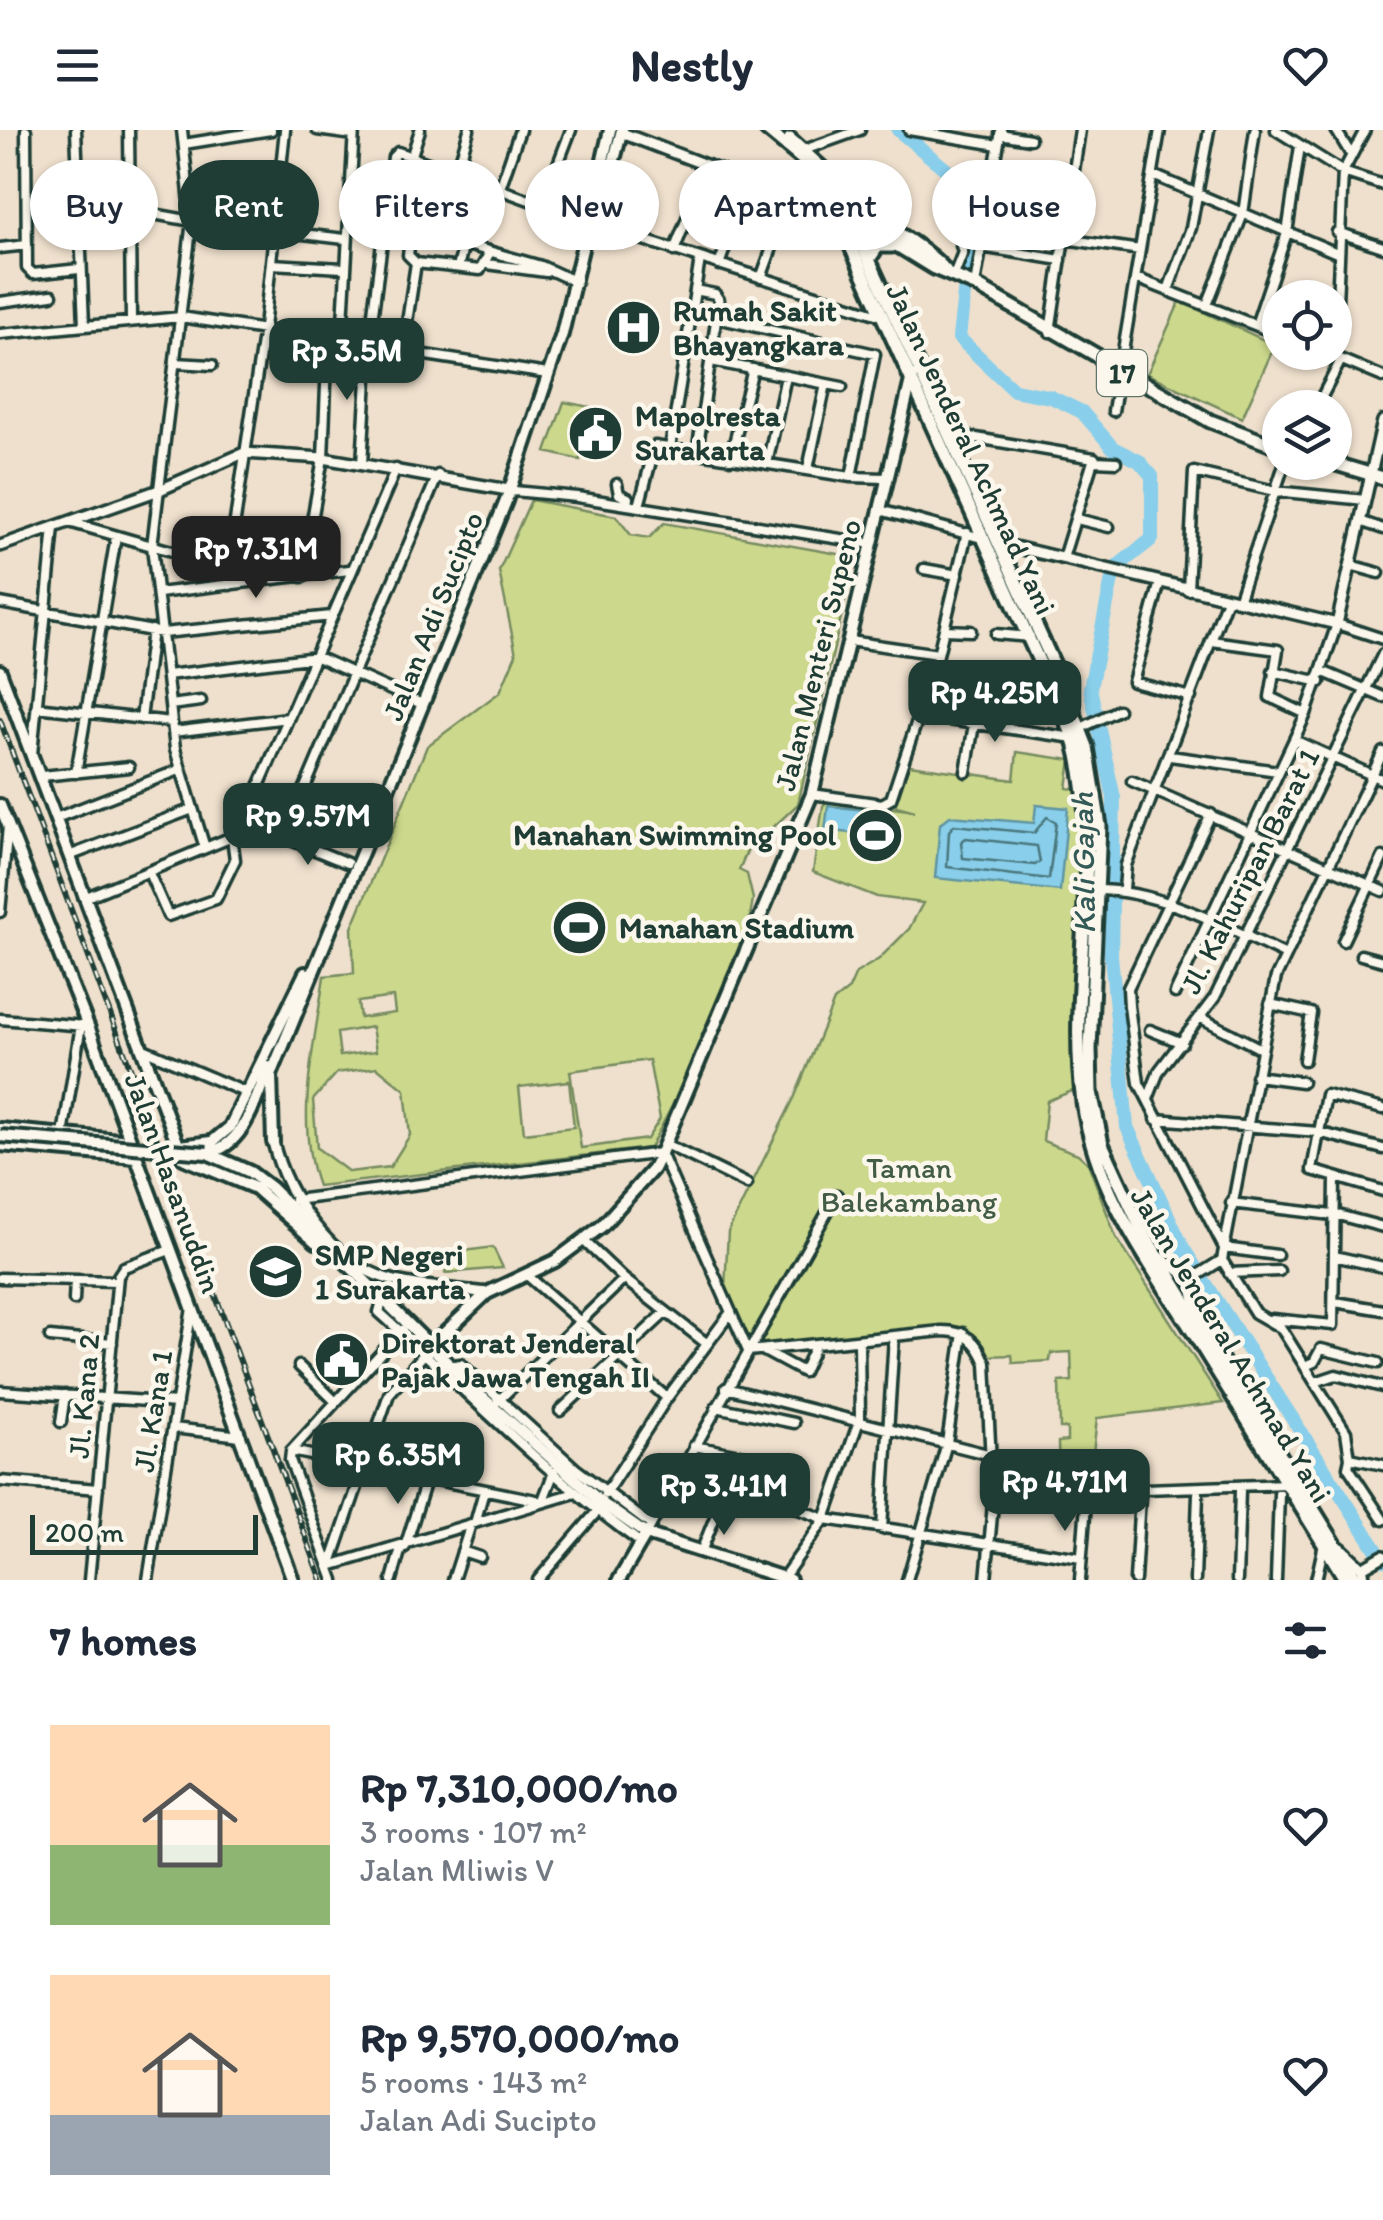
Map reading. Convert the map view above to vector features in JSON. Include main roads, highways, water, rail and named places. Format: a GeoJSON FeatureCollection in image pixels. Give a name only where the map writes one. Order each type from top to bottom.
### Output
{"type":"FeatureCollection","features":[{"type":"Feature","properties":{"kind":"main road","name":"Jalan Jenderal Achmad Yani"},"geometry":{"type":"LineString","coordinates":[[767,130],[803,160]]}},
{"type":"Feature","properties":{"kind":"main road","name":"Jalan Jenderal Achmad Yani"},"geometry":{"type":"LineString","coordinates":[[779,130],[814,160]]}},
{"type":"Feature","properties":{"kind":"main road","name":"Jalan Adi Sucipto"},"geometry":{"type":"LineString","coordinates":[[181,1152],[212,1142],[230,1127],[248,1094],[304,981],[434,686],[510,491],[576,282],[618,131]]}},
{"type":"Feature","properties":{"kind":"main road","name":"17"},"geometry":{"type":"LineString","coordinates":[[912,247],[936,259],[952,274]]}},
{"type":"Feature","properties":{"kind":"main road","name":"Jalan Jenderal Achmad Yani"},"geometry":{"type":"LineString","coordinates":[[854,250],[882,316],[947,433],[1030,637],[1052,685],[1080,731]]}},
{"type":"Feature","properties":{"kind":"main road","name":"Jalan Jenderal Achmad Yani"},"geometry":{"type":"LineString","coordinates":[[863,250],[914,372],[1080,731],[1096,890],[1091,1092],[1098,1130],[1118,1188],[1288,1487],[1327,1540],[1363,1576]]}},
{"type":"Feature","properties":{"kind":"main road"},"geometry":{"type":"LineString","coordinates":[[869,259],[875,250]]}},
{"type":"Feature","properties":{"kind":"main road","name":"17"},"geometry":{"type":"LineString","coordinates":[[904,250],[973,284],[1120,372],[1225,428],[1262,441]]}},
{"type":"Feature","properties":{"kind":"main road","name":"Jalan Menteri Supeno"},"geometry":{"type":"LineString","coordinates":[[432,1346],[487,1293],[528,1276],[584,1241],[618,1210],[652,1169],[663,1148],[812,794],[914,372]]}},
{"type":"Feature","properties":{"kind":"main road"},"geometry":{"type":"LineString","coordinates":[[1352,469],[1377,476]]}},
{"type":"Feature","properties":{"kind":"main road","name":"Jalan Adi Sucipto"},"geometry":{"type":"LineString","coordinates":[[272,1142],[271,1075],[304,981],[510,491]]}},
{"type":"Feature","properties":{"kind":"main road"},"geometry":{"type":"LineString","coordinates":[[0,671],[181,1152],[255,1188],[342,1266],[356,1273]]}},
{"type":"Feature","properties":{"kind":"main road","name":"Jalan Hasanuddin"},"geometry":{"type":"LineString","coordinates":[[0,805],[293,1580]]}},
{"type":"Feature","properties":{"kind":"main road","name":"Jalan Jenderal Achmad Yani"},"geometry":{"type":"LineString","coordinates":[[1096,890],[1080,1054],[1088,1132],[1100,1174],[1134,1242],[1200,1332]]}},
{"type":"Feature","properties":{"kind":"main road"},"geometry":{"type":"LineString","coordinates":[[207,1153],[224,1148],[244,1125],[304,981]]}},
{"type":"Feature","properties":{"kind":"main road"},"geometry":{"type":"LineString","coordinates":[[0,1132],[207,1153],[240,1166],[272,1188],[384,1300],[405,1328],[471,1380],[478,1400],[496,1404],[506,1419],[533,1438],[556,1465],[573,1473],[580,1492],[629,1516],[646,1534],[781,1578]]}},
{"type":"Feature","properties":{"kind":"main road"},"geometry":{"type":"LineString","coordinates":[[0,1132],[130,1141]]}},
{"type":"Feature","properties":{"kind":"main road"},"geometry":{"type":"LineString","coordinates":[[0,1145],[135,1157]]}},
{"type":"Feature","properties":{"kind":"main road"},"geometry":{"type":"LineString","coordinates":[[619,1580],[646,1534]]}},
{"type":"Feature","properties":{"kind":"main road","name":"Jalan Jenderal Achmad Yani"},"geometry":{"type":"LineString","coordinates":[[1327,1540],[1346,1580]]}},
{"type":"Feature","properties":{"kind":"water"},"geometry":{"type":"Polygon","coordinates":[[[1036,805],[1068,808],[1060,891],[935,878],[940,824],[950,816],[1034,823],[1036,805]]]}},
{"type":"Feature","properties":{"kind":"water"},"geometry":{"type":"Polygon","coordinates":[[[828,806],[885,812],[883,837],[825,830],[828,806]]]}},
{"type":"Feature","properties":{"kind":"waterway","name":"Kali Gajah"},"geometry":{"type":"LineString","coordinates":[[898,130],[954,176],[969,248],[959,338],[1014,390],[1051,397],[1082,412],[1113,448],[1139,461],[1152,476],[1152,539],[1119,565],[1112,579],[1090,688],[1114,798],[1111,955],[1127,1127],[1183,1248],[1383,1560]]}},
{"type":"Feature","properties":{"kind":"railway"},"geometry":{"type":"LineString","coordinates":[[0,720],[322,1580]]}},
{"type":"Feature","properties":{"kind":"place","name":"Rumah Sakit Bhayangkara"},"geometry":{"type":"Point","coordinates":[634,328]}},
{"type":"Feature","properties":{"kind":"place","name":"Mapolresta Surakarta"},"geometry":{"type":"Point","coordinates":[596,433]}},
{"type":"Feature","properties":{"kind":"place","name":"Manahan Swimming Pool"},"geometry":{"type":"Point","coordinates":[875,835]}},
{"type":"Feature","properties":{"kind":"place","name":"Manahan Stadium"},"geometry":{"type":"Point","coordinates":[580,928]}},
{"type":"Feature","properties":{"kind":"place","name":"SMP Negeri 1 Surakarta"},"geometry":{"type":"Point","coordinates":[276,1272]}},
{"type":"Feature","properties":{"kind":"place","name":"Direktorat Jenderal Pajak Jawa Tengah II"},"geometry":{"type":"Point","coordinates":[342,1360]}},
{"type":"Feature","properties":{"kind":"park label","name":"Taman Balekambang"},"geometry":{"type":"Point","coordinates":[909,1185]}}]}
